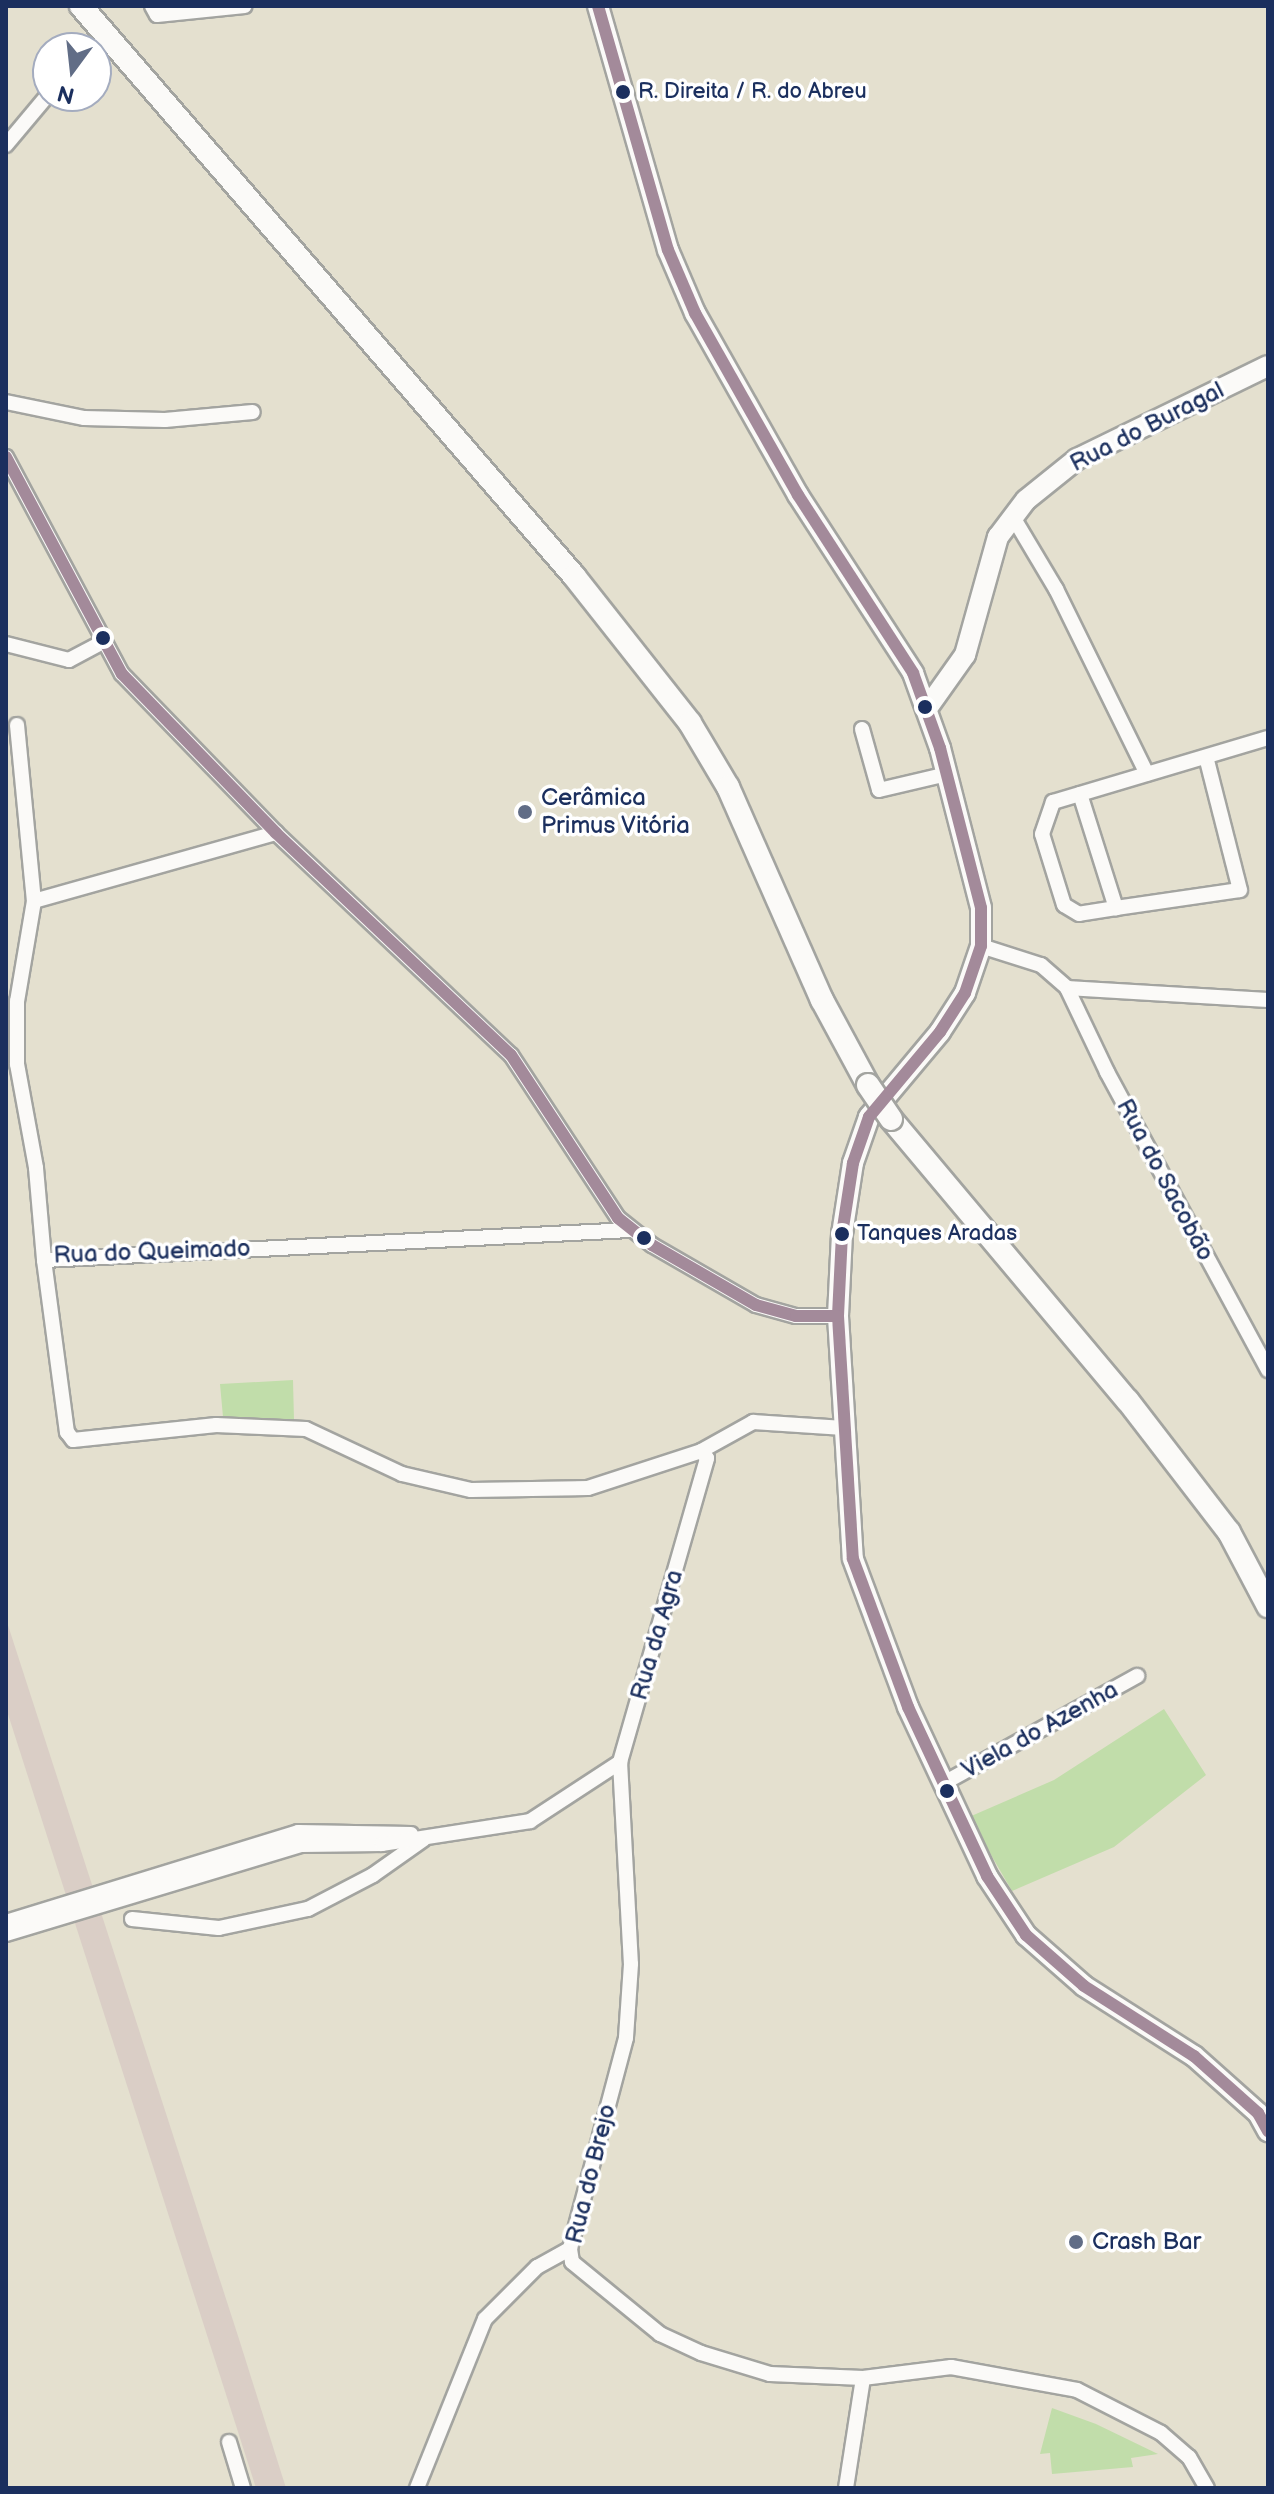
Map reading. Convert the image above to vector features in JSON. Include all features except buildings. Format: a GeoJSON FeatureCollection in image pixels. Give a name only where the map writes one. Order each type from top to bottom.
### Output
{"type":"FeatureCollection","features":[{"type":"Feature","properties":{"kind":"main road"},"geometry":{"type":"LineString","coordinates":[[81,6],[574,576],[690,723],[728,787],[822,1000],[868,1085],[891,1119],[1128,1401],[1229,1532],[1268,1606]]}},
{"type":"Feature","properties":{"kind":"main road"},"geometry":{"type":"LineString","coordinates":[[598,6],[668,250],[695,313],[824,540],[913,673],[928,707],[971,861],[981,946],[965,993],[940,1032],[869,1117],[847,1195],[838,1316],[853,1559],[908,1707],[987,1876],[1026,1935],[1084,1986],[1194,2056],[1258,2113],[1268,2131]]}},
{"type":"Feature","properties":{"kind":"main road","name":"Rua do Buragal"},"geometry":{"type":"LineString","coordinates":[[928,707],[965,655],[998,537],[1026,500],[1077,459],[1268,366]]}},
{"type":"Feature","properties":{"kind":"street"},"geometry":{"type":"LineString","coordinates":[[155,10],[245,6]]}},
{"type":"Feature","properties":{"kind":"street"},"geometry":{"type":"LineString","coordinates":[[6,145],[34,112]]}},
{"type":"Feature","properties":{"kind":"street"},"geometry":{"type":"LineString","coordinates":[[6,402],[84,418],[165,420],[253,412]]}},
{"type":"Feature","properties":{"kind":"street"},"geometry":{"type":"LineString","coordinates":[[6,457],[101,643],[122,674],[276,833],[511,1055],[631,1230],[756,1305],[796,1316],[838,1316]]}},
{"type":"Feature","properties":{"kind":"street"},"geometry":{"type":"LineString","coordinates":[[1013,517],[1056,589],[1147,774]]}},
{"type":"Feature","properties":{"kind":"street"},"geometry":{"type":"LineString","coordinates":[[6,644],[69,660],[101,643]]}},
{"type":"Feature","properties":{"kind":"street","name":"Rua do Queimado"},"geometry":{"type":"LineString","coordinates":[[17,725],[34,901],[17,1001],[17,1064],[36,1168],[44,1260],[631,1230]]}},
{"type":"Feature","properties":{"kind":"street"},"geometry":{"type":"LineString","coordinates":[[862,729],[879,790],[947,774]]}},
{"type":"Feature","properties":{"kind":"street"},"geometry":{"type":"LineString","coordinates":[[1206,757],[1240,890],[1079,914],[1064,905],[1042,834],[1053,802],[1268,738]]}},
{"type":"Feature","properties":{"kind":"street"},"geometry":{"type":"LineString","coordinates":[[1080,794],[1116,908]]}},
{"type":"Feature","properties":{"kind":"street"},"geometry":{"type":"LineString","coordinates":[[34,901],[276,833]]}},
{"type":"Feature","properties":{"kind":"street"},"geometry":{"type":"LineString","coordinates":[[981,946],[1041,965],[1067,988],[1268,1000]]}},
{"type":"Feature","properties":{"kind":"street","name":"Rua do Sacobão"},"geometry":{"type":"LineString","coordinates":[[1067,988],[1107,1072],[1268,1370]]}},
{"type":"Feature","properties":{"kind":"street"},"geometry":{"type":"LineString","coordinates":[[44,1260],[67,1432],[73,1440],[216,1425],[306,1429],[402,1474],[471,1490],[588,1488],[701,1451],[753,1422],[844,1428]]}},
{"type":"Feature","properties":{"kind":"street","name":"Rua da Agra"},"geometry":{"type":"LineString","coordinates":[[620,1762],[707,1458],[701,1451]]}},
{"type":"Feature","properties":{"kind":"street","name":"Viela do Azenha"},"geometry":{"type":"LineString","coordinates":[[944,1783],[1137,1676]]}},
{"type":"Feature","properties":{"kind":"street"},"geometry":{"type":"LineString","coordinates":[[7,1930],[298,1832],[377,1830],[427,1836],[530,1821],[620,1762]]}},
{"type":"Feature","properties":{"kind":"street","name":"Rua do Brejo"},"geometry":{"type":"LineString","coordinates":[[620,1762],[631,1964],[626,2038],[570,2249],[572,2262],[610,2297],[660,2334],[701,2353],[770,2374],[863,2378],[951,2367],[1077,2390],[1161,2433],[1189,2457],[1207,2488]]}},
{"type":"Feature","properties":{"kind":"street"},"geometry":{"type":"LineString","coordinates":[[132,1919],[219,1928],[308,1909],[373,1875],[427,1836]]}},
{"type":"Feature","properties":{"kind":"street"},"geometry":{"type":"LineString","coordinates":[[417,2488],[485,2319],[537,2267],[570,2249]]}},
{"type":"Feature","properties":{"kind":"street"},"geometry":{"type":"LineString","coordinates":[[846,2488],[863,2378]]}},
{"type":"Feature","properties":{"kind":"street"},"geometry":{"type":"LineString","coordinates":[[229,2442],[243,2488]]}},
{"type":"Feature","properties":{"kind":"shaded area"},"geometry":{"type":"Polygon","coordinates":[[[6,1619],[286,2488],[256,2488],[6,1708],[6,1619]]]}},
{"type":"Feature","properties":{"kind":"green space"},"geometry":{"type":"Polygon","coordinates":[[[293,1380],[294,1420],[223,1417],[220,1384],[293,1380]]]}},
{"type":"Feature","properties":{"kind":"green space"},"geometry":{"type":"Polygon","coordinates":[[[1164,1709],[1206,1775],[1114,1847],[1012,1891],[969,1817],[1054,1780],[1164,1709]]]}},
{"type":"Feature","properties":{"kind":"green space"},"geometry":{"type":"Polygon","coordinates":[[[1052,2408],[1096,2424],[1158,2454],[1131,2458],[1133,2467],[1052,2474],[1050,2453],[1040,2454],[1052,2408]]]}},
{"type":"Feature","properties":{"kind":"transit line"},"geometry":{"type":"LineString","coordinates":[[598,6],[668,250],[695,313],[798,495],[913,673],[940,748],[981,908],[981,946],[965,993],[940,1032],[869,1117],[853,1163],[842,1234],[838,1316],[853,1559],[908,1707],[987,1876],[1026,1935],[1084,1986],[1194,2056],[1258,2113],[1268,2131]]}},
{"type":"Feature","properties":{"kind":"transit line"},"geometry":{"type":"LineString","coordinates":[[6,457],[122,674],[276,833],[511,1055],[618,1218],[652,1245],[756,1305],[796,1316],[838,1316]]}},
{"type":"Feature","properties":{"kind":"place","name":"R. Direita / R. do Abreu"},"geometry":{"type":"Point","coordinates":[623,92]}},
{"type":"Feature","properties":{"kind":"place","name":"Cerâmica Primus Vitória"},"geometry":{"type":"Point","coordinates":[525,812]}},
{"type":"Feature","properties":{"kind":"place","name":"Tanques Aradas"},"geometry":{"type":"Point","coordinates":[842,1234]}},
{"type":"Feature","properties":{"kind":"place","name":"Crash Bar"},"geometry":{"type":"Point","coordinates":[1076,2242]}}]}
